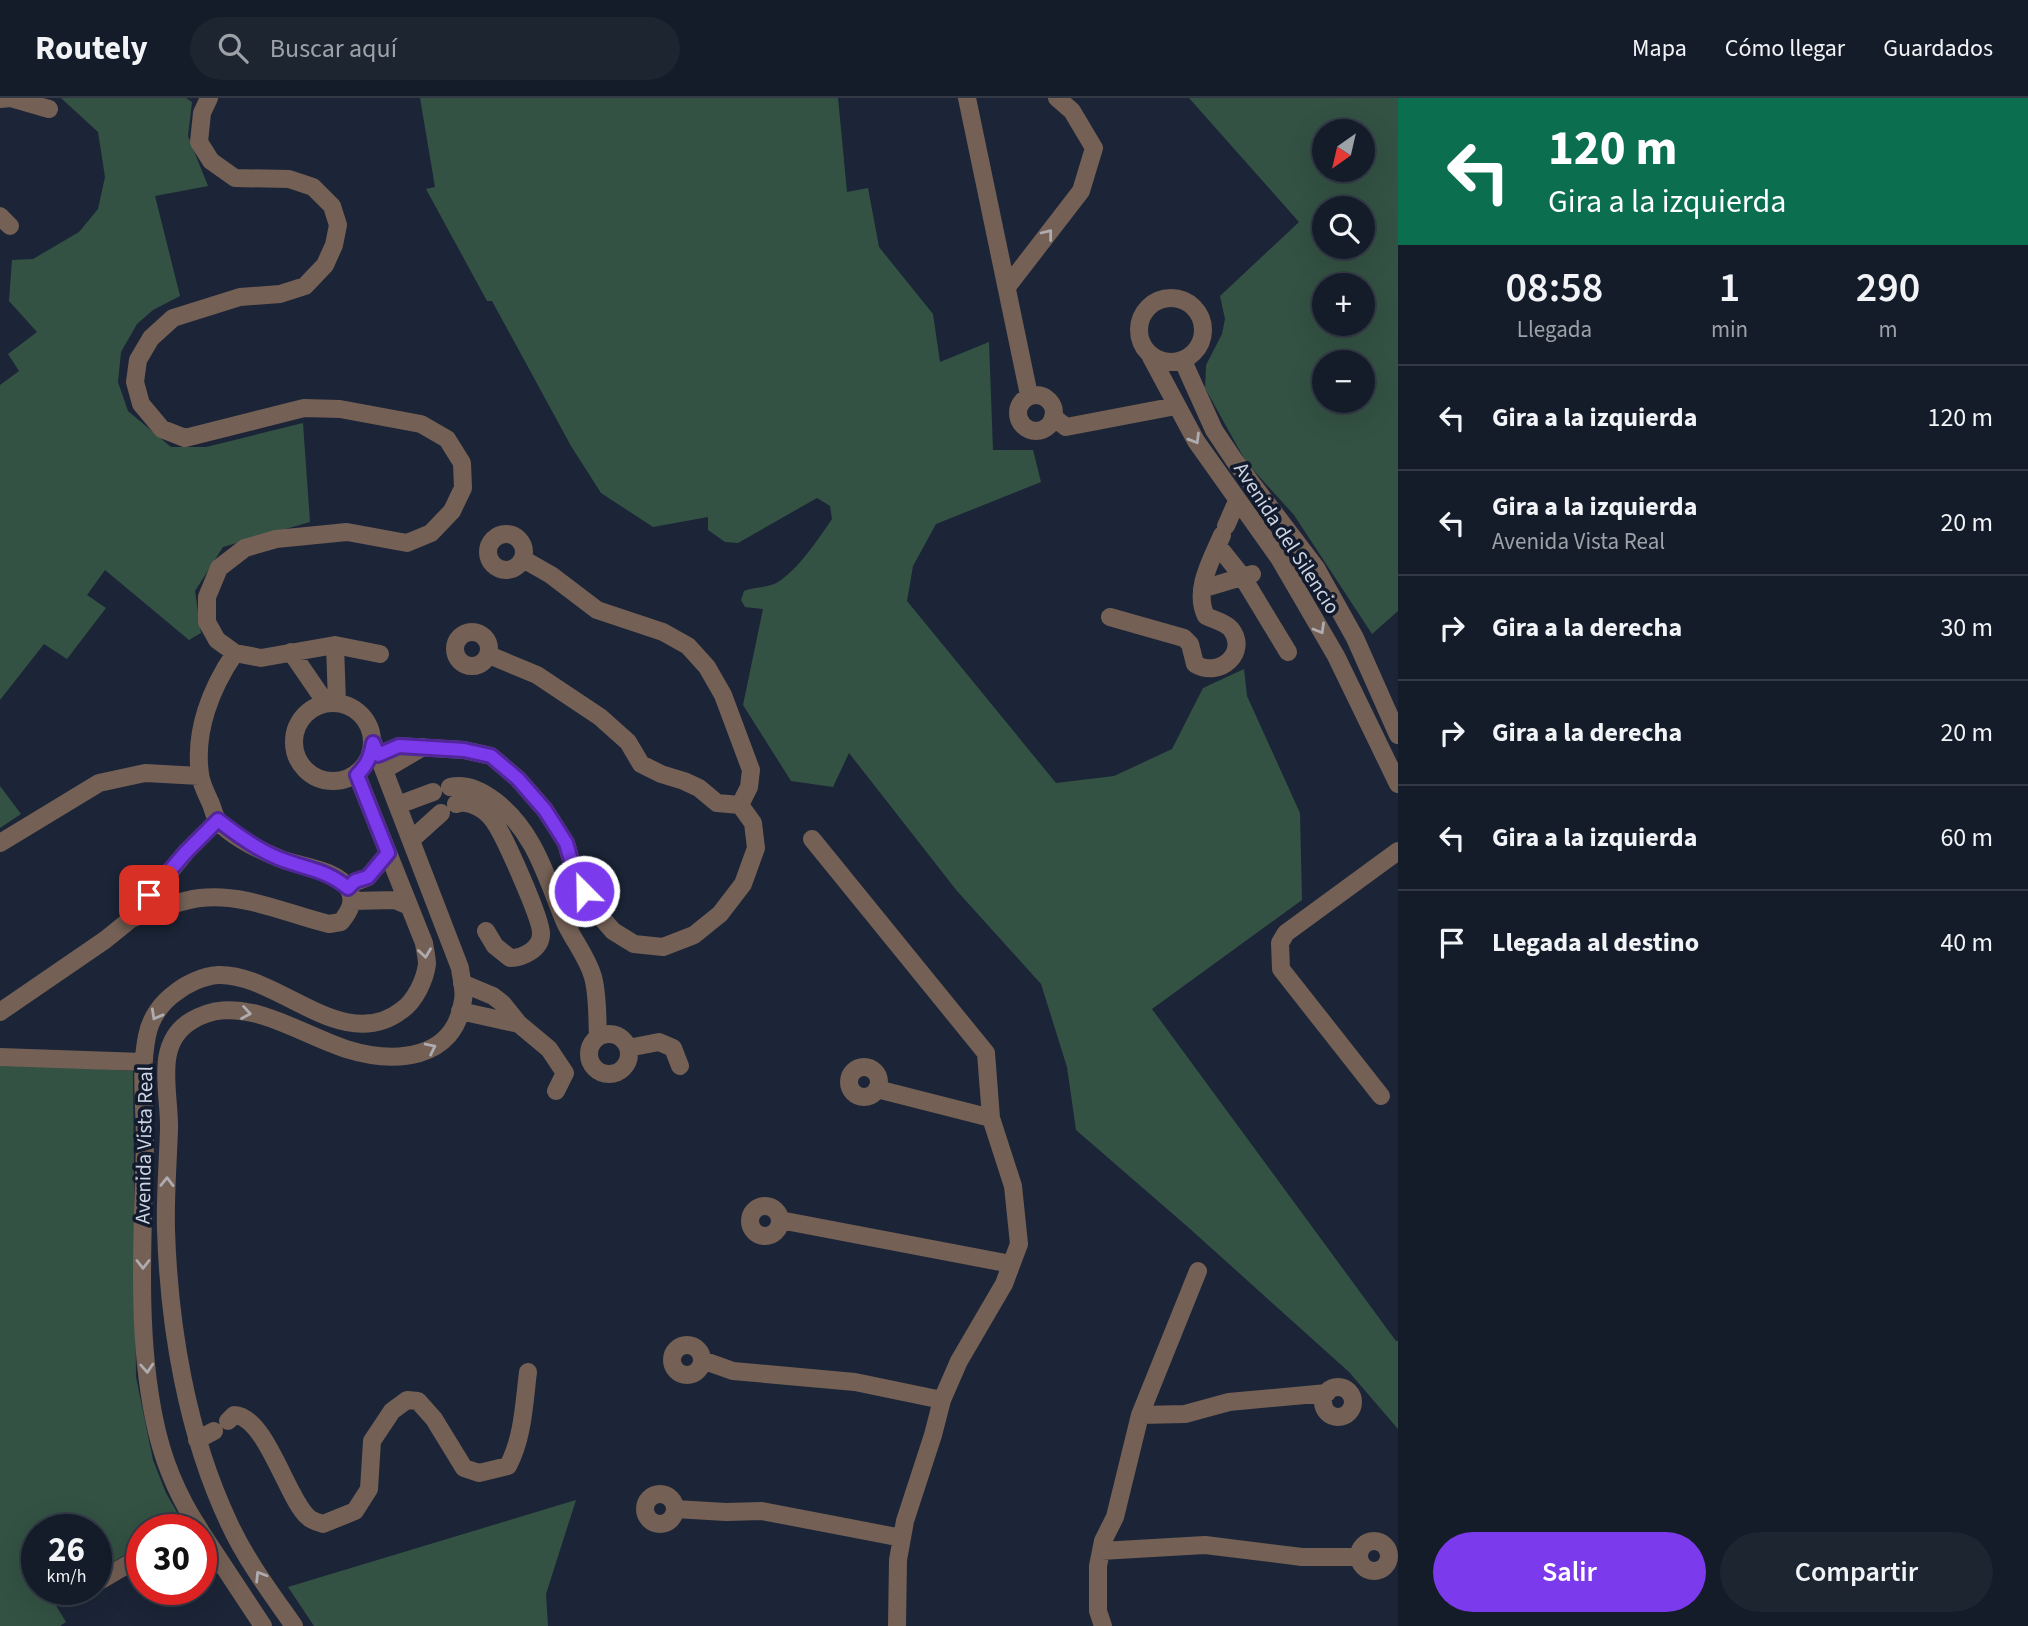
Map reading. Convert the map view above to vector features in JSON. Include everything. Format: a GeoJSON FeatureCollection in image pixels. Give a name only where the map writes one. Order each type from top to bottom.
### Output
{"type":"FeatureCollection","features":[{"type":"Feature","properties":{"kind":"street"},"geometry":{"type":"LineString","coordinates":[[0,99],[11,98],[49,110]]}},
{"type":"Feature","properties":{"kind":"street"},"geometry":{"type":"LineString","coordinates":[[209,98],[202,113],[199,142],[211,161],[235,178],[289,179],[313,187],[332,206],[338,225],[334,245],[326,265],[305,286],[281,294],[240,298],[173,318],[151,338],[138,360],[135,382],[141,404],[162,429],[185,438],[304,408],[354,411],[421,425],[447,439],[462,463],[463,488],[452,511],[431,533],[407,543],[347,532],[276,539],[245,548],[219,568],[207,597],[207,622],[217,640],[235,653],[261,658],[335,645],[380,654]]}},
{"type":"Feature","properties":{"kind":"street"},"geometry":{"type":"LineString","coordinates":[[967,98],[1029,395]]}},
{"type":"Feature","properties":{"kind":"street"},"geometry":{"type":"LineString","coordinates":[[1006,288],[1082,191],[1094,148],[1072,111],[1057,98]]}},
{"type":"Feature","properties":{"kind":"street","name":"Avenida del Silencio"},"geometry":{"type":"LineString","coordinates":[[1398,735],[1355,638],[1315,568],[1214,430],[1183,361],[1198,349],[1203,338],[1199,313],[1179,298],[1154,302],[1145,311],[1140,322],[1139,335],[1143,347],[1152,357],[1196,441],[1282,565],[1336,656],[1398,784]]}},
{"type":"Feature","properties":{"kind":"street"},"geometry":{"type":"LineString","coordinates":[[1152,357],[1164,362],[1183,361]]}},
{"type":"Feature","properties":{"kind":"street"},"geometry":{"type":"LineString","coordinates":[[1029,395],[1041,395],[1054,407],[1054,417],[1050,424],[1040,430],[1028,430],[1019,421],[1019,403],[1029,395]]}},
{"type":"Feature","properties":{"kind":"street"},"geometry":{"type":"LineString","coordinates":[[1054,417],[1066,427],[1176,406]]}},
{"type":"Feature","properties":{"kind":"street"},"geometry":{"type":"LineString","coordinates":[[1110,617],[1184,638],[1190,644],[1195,664],[1209,670],[1217,669],[1230,660],[1236,644],[1235,636],[1225,624],[1206,616],[1202,589],[1237,501]]}},
{"type":"Feature","properties":{"kind":"street"},"geometry":{"type":"LineString","coordinates":[[1222,536],[1253,574],[1288,652]]}},
{"type":"Feature","properties":{"kind":"street"},"geometry":{"type":"LineString","coordinates":[[523,559],[551,575],[597,610],[663,632],[688,646],[707,667],[723,695],[751,770],[749,787],[740,805]]}},
{"type":"Feature","properties":{"kind":"street"},"geometry":{"type":"LineString","coordinates":[[1202,589],[1282,565]]}},
{"type":"Feature","properties":{"kind":"street"},"geometry":{"type":"LineString","coordinates":[[331,703],[335,645]]}},
{"type":"Feature","properties":{"kind":"street"},"geometry":{"type":"LineString","coordinates":[[290,652],[331,703]]}},
{"type":"Feature","properties":{"kind":"street"},"geometry":{"type":"LineString","coordinates":[[235,653],[208,698],[199,750],[200,776],[218,820],[258,848],[278,858],[333,875],[350,894],[395,900],[409,906]]}},
{"type":"Feature","properties":{"kind":"street"},"geometry":{"type":"LineString","coordinates":[[378,756],[366,720],[348,705],[331,703],[313,708],[304,716],[293,739],[300,764],[320,780],[332,782],[357,775],[366,766],[371,755],[378,756],[399,746],[464,750],[491,756],[518,779],[545,810],[566,843],[575,874],[593,908],[613,931],[634,944],[663,947],[694,935],[720,914],[743,884],[756,848],[753,823],[740,805],[717,803],[699,788],[661,775],[641,764],[628,742],[600,717],[537,675],[489,655]]}},
{"type":"Feature","properties":{"kind":"street","name":"Avenida Vista Real"},"geometry":{"type":"LineString","coordinates":[[294,1626],[261,1579],[229,1524],[197,1440],[170,1299],[166,1228],[169,1125],[166,1060],[172,1041],[188,1023],[209,1011],[232,1010],[258,1014],[364,1054],[415,1055],[446,1040],[457,1023],[464,999],[460,968],[378,756]]}},
{"type":"Feature","properties":{"kind":"street"},"geometry":{"type":"LineString","coordinates":[[0,844],[99,783],[145,773],[200,776]]}},
{"type":"Feature","properties":{"kind":"street","name":"Avenida Vista Real"},"geometry":{"type":"LineString","coordinates":[[191,1514],[177,1493],[163,1459],[147,1376],[143,1299],[143,1062],[147,1033],[158,1009],[174,993],[194,981],[218,975],[239,978],[301,1005],[355,1024],[393,1017],[410,1004],[427,964],[424,943],[357,775]]}},
{"type":"Feature","properties":{"kind":"street"},"geometry":{"type":"LineString","coordinates":[[411,840],[441,801]]}},
{"type":"Feature","properties":{"kind":"street"},"geometry":{"type":"LineString","coordinates":[[398,805],[441,801],[474,804],[499,814],[529,838],[593,978],[598,1036]]}},
{"type":"Feature","properties":{"kind":"street"},"geometry":{"type":"LineString","coordinates":[[486,931],[495,946],[510,958],[529,953],[541,934],[530,897],[510,854],[499,814]]}},
{"type":"Feature","properties":{"kind":"street"},"geometry":{"type":"LineString","coordinates":[[0,1012],[131,919],[186,852],[218,820]]}},
{"type":"Feature","properties":{"kind":"street"},"geometry":{"type":"LineString","coordinates":[[510,854],[529,838]]}},
{"type":"Feature","properties":{"kind":"street"},"geometry":{"type":"LineString","coordinates":[[812,838],[986,1053],[991,1118],[1013,1186],[1019,1244],[1004,1284],[960,1362],[942,1401],[905,1521],[898,1560],[897,1626]]}},
{"type":"Feature","properties":{"kind":"street"},"geometry":{"type":"LineString","coordinates":[[1381,1096],[1281,969],[1280,943],[1286,933],[1398,851]]}},
{"type":"Feature","properties":{"kind":"street"},"geometry":{"type":"LineString","coordinates":[[131,919],[178,903],[201,898],[225,898],[250,901],[329,924],[341,922],[349,912],[350,894],[355,881],[368,877],[388,853]]}},
{"type":"Feature","properties":{"kind":"street"},"geometry":{"type":"LineString","coordinates":[[462,983],[493,996],[519,1024],[549,1049],[565,1073],[556,1091]]}},
{"type":"Feature","properties":{"kind":"street"},"geometry":{"type":"LineString","coordinates":[[485,1016],[492,1006],[493,996]]}},
{"type":"Feature","properties":{"kind":"street"},"geometry":{"type":"LineString","coordinates":[[300,1031],[301,1005]]}},
{"type":"Feature","properties":{"kind":"street"},"geometry":{"type":"LineString","coordinates":[[460,1011],[519,1024]]}},
{"type":"Feature","properties":{"kind":"street"},"geometry":{"type":"LineString","coordinates":[[612,1032],[625,1039],[630,1052],[625,1066],[613,1074],[599,1073],[589,1062],[589,1048],[598,1036],[612,1032]]}},
{"type":"Feature","properties":{"kind":"street"},"geometry":{"type":"LineString","coordinates":[[628,1048],[659,1042],[673,1048],[680,1066]]}},
{"type":"Feature","properties":{"kind":"street"},"geometry":{"type":"LineString","coordinates":[[0,1057],[143,1062]]}},
{"type":"Feature","properties":{"kind":"street"},"geometry":{"type":"LineString","coordinates":[[877,1089],[991,1118]]}},
{"type":"Feature","properties":{"kind":"street"},"geometry":{"type":"LineString","coordinates":[[780,1220],[1011,1264]]}},
{"type":"Feature","properties":{"kind":"street"},"geometry":{"type":"LineString","coordinates":[[144,1227],[166,1228]]}},
{"type":"Feature","properties":{"kind":"street"},"geometry":{"type":"LineString","coordinates":[[1103,1626],[1098,1611],[1098,1566],[1103,1541],[1115,1517],[1140,1415],[1198,1271]]}},
{"type":"Feature","properties":{"kind":"street"},"geometry":{"type":"LineString","coordinates":[[143,1299],[170,1299]]}},
{"type":"Feature","properties":{"kind":"street"},"geometry":{"type":"LineString","coordinates":[[702,1360],[733,1371],[855,1382],[942,1401]]}},
{"type":"Feature","properties":{"kind":"street"},"geometry":{"type":"LineString","coordinates":[[197,1440],[225,1422],[243,1415],[276,1459],[297,1504],[309,1519],[323,1524],[355,1511],[362,1501],[369,1489],[372,1441],[392,1411],[407,1400],[418,1401],[434,1419],[464,1468],[479,1473],[508,1466],[520,1432],[528,1372]]}},
{"type":"Feature","properties":{"kind":"street"},"geometry":{"type":"LineString","coordinates":[[1140,1415],[1185,1414],[1228,1402],[1327,1392]]}},
{"type":"Feature","properties":{"kind":"street"},"geometry":{"type":"LineString","coordinates":[[675,1508],[726,1512],[762,1511],[902,1538]]}},
{"type":"Feature","properties":{"kind":"street"},"geometry":{"type":"LineString","coordinates":[[217,1527],[229,1524]]}},
{"type":"Feature","properties":{"kind":"street"},"geometry":{"type":"LineString","coordinates":[[1101,1551],[1205,1545],[1302,1557],[1359,1557]]}},
{"type":"Feature","properties":{"kind":"street","name":"Avenida Vista Real"},"geometry":{"type":"LineString","coordinates":[[217,1554],[264,1626]]}},
{"type":"Feature","properties":{"kind":"green space"},"geometry":{"type":"Polygon","coordinates":[[[61,98],[186,98],[192,102],[188,136],[208,186],[155,196],[180,296],[153,310],[137,324],[121,352],[118,382],[128,411],[171,447],[206,447],[303,423],[310,522],[223,547],[195,591],[201,633],[189,640],[105,570],[87,595],[106,608],[67,659],[44,644],[0,700],[0,385],[19,371],[8,354],[37,332],[9,301],[12,260],[33,259],[79,232],[98,209],[105,177],[98,132],[61,98]]]}},
{"type":"Feature","properties":{"kind":"green space"},"geometry":{"type":"Polygon","coordinates":[[[420,98],[838,98],[847,192],[868,188],[879,247],[933,314],[940,362],[989,342],[993,450],[1033,450],[1041,482],[936,524],[913,566],[907,601],[1056,783],[1114,776],[1172,749],[1203,688],[1244,669],[1247,696],[1300,813],[1302,900],[1152,1009],[1398,1341],[1398,1429],[1349,1372],[1076,1130],[1067,1067],[1041,984],[957,891],[849,753],[833,787],[791,781],[743,705],[763,609],[745,607],[741,600],[744,591],[779,581],[796,567],[832,519],[830,506],[817,498],[738,543],[725,542],[708,530],[708,517],[653,527],[601,493],[571,446],[492,301],[487,301],[426,189],[435,187],[420,98]]]}},
{"type":"Feature","properties":{"kind":"green space"},"geometry":{"type":"Polygon","coordinates":[[[1189,98],[1398,98],[1398,611],[1372,634],[1294,515],[1246,462],[1205,388],[1206,365],[1222,334],[1225,319],[1220,296],[1299,222],[1189,98]]]}},
{"type":"Feature","properties":{"kind":"green space"},"geometry":{"type":"Polygon","coordinates":[[[0,786],[21,814],[0,828],[0,786]]]}},
{"type":"Feature","properties":{"kind":"green space"},"geometry":{"type":"Polygon","coordinates":[[[0,1063],[133,1071],[136,1377],[153,1460],[166,1493],[178,1514],[126,1514],[126,1554],[112,1563],[112,1514],[21,1514],[21,1605],[56,1605],[66,1622],[60,1626],[0,1626],[0,1063]]]}},
{"type":"Feature","properties":{"kind":"green space"},"geometry":{"type":"Polygon","coordinates":[[[576,1500],[546,1594],[548,1626],[314,1626],[288,1587],[576,1500]]]}},
{"type":"Feature","properties":{"kind":"route"},"geometry":{"type":"LineString","coordinates":[[149,895],[218,820],[258,848],[278,858],[333,875],[348,888],[355,881],[368,877],[388,853],[357,775],[366,766],[373,743],[378,755],[399,746],[464,750],[491,756],[518,779],[545,810],[566,843],[575,874],[584,891]]}}]}
